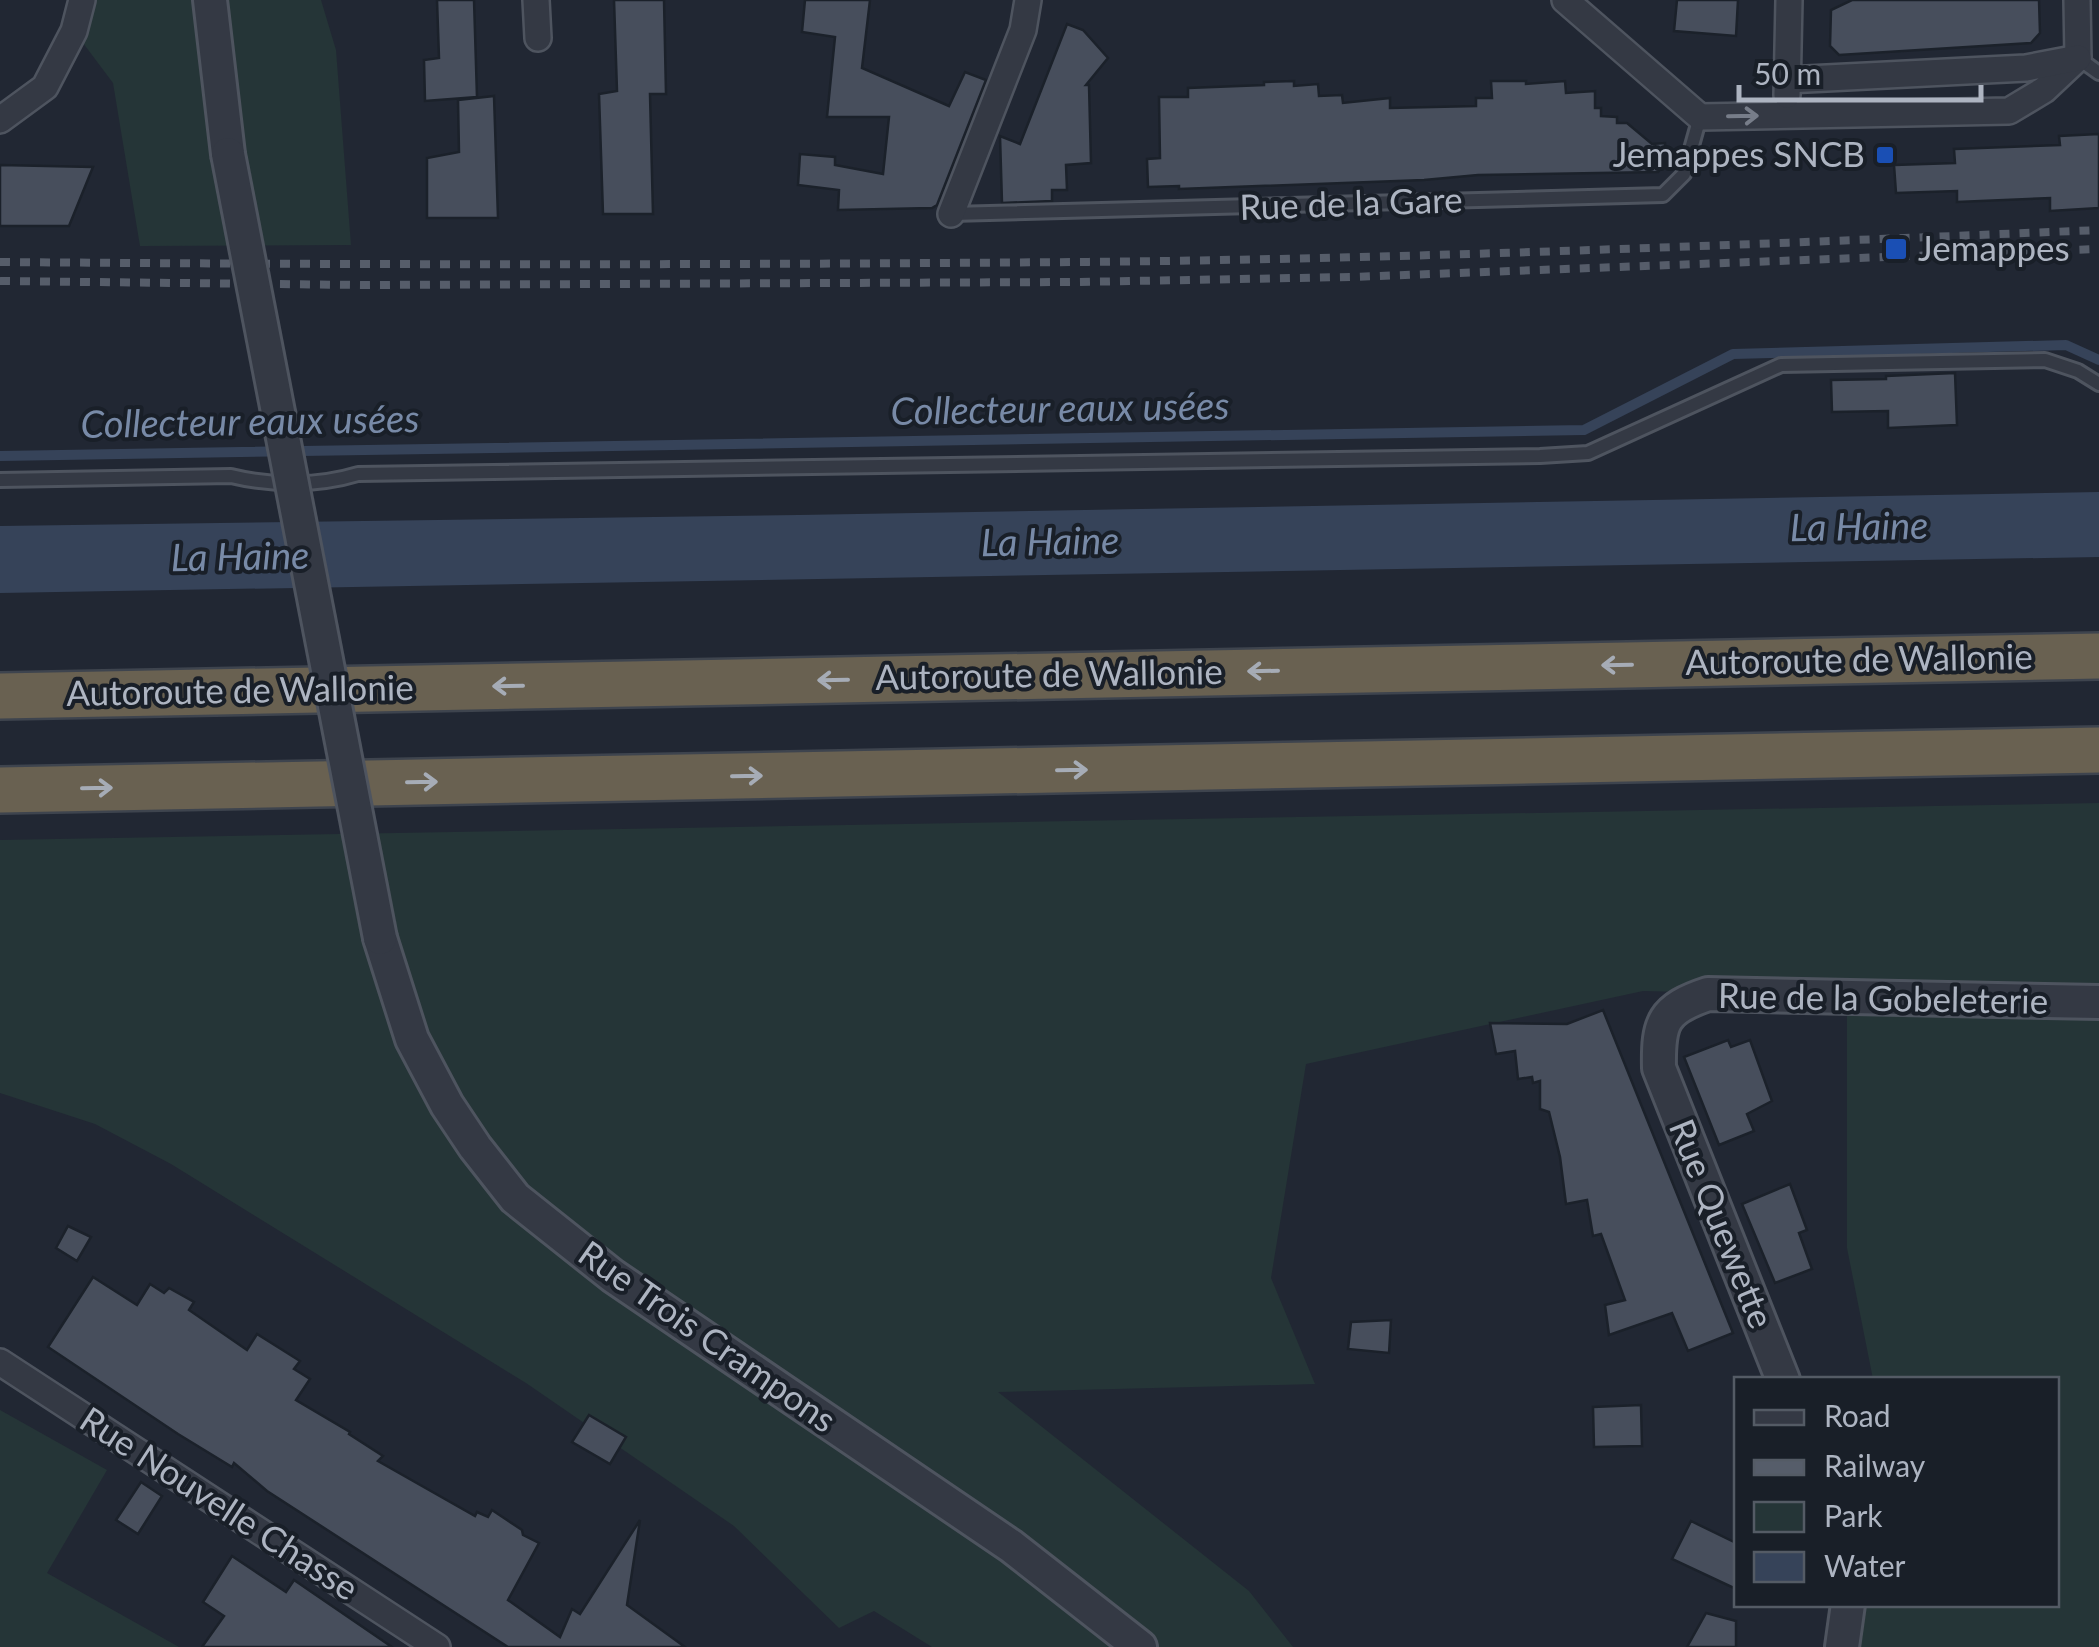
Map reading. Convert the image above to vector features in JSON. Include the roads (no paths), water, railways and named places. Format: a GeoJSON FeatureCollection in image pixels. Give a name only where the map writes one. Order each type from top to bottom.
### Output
{"type":"FeatureCollection","features":[{"type":"Feature","properties":{"kind":"highway","name":"Autoroute de Wallonie"},"geometry":{"type":"LineString","coordinates":[[0,696],[2099,656]]}},
{"type":"Feature","properties":{"kind":"highway"},"geometry":{"type":"LineString","coordinates":[[0,790],[2099,750]]}},
{"type":"Feature","properties":{"kind":"street"},"geometry":{"type":"LineString","coordinates":[[0,120],[44,86],[74,31],[82,0]]}},
{"type":"Feature","properties":{"kind":"street","name":"Rue Trois Crampons"},"geometry":{"type":"LineString","coordinates":[[210,0],[228,154],[380,938],[412,1039],[446,1105],[515,1198],[613,1276],[1010,1546],[1140,1647]]}},
{"type":"Feature","properties":{"kind":"street"},"geometry":{"type":"LineString","coordinates":[[536,0],[538,38]]}},
{"type":"Feature","properties":{"kind":"street"},"geometry":{"type":"LineString","coordinates":[[951,214],[1023,30],[1028,0]]}},
{"type":"Feature","properties":{"kind":"street"},"geometry":{"type":"LineString","coordinates":[[1566,0],[1700,118],[2010,112],[2088,66]]}},
{"type":"Feature","properties":{"kind":"street"},"geometry":{"type":"LineString","coordinates":[[1786,115],[1789,0]]}},
{"type":"Feature","properties":{"kind":"street"},"geometry":{"type":"LineString","coordinates":[[2077,0],[2088,66]]}},
{"type":"Feature","properties":{"kind":"street"},"geometry":{"type":"LineString","coordinates":[[1787,80],[2088,66]]}},
{"type":"Feature","properties":{"kind":"street","name":"Rue de la Gobeleterie"},"geometry":{"type":"LineString","coordinates":[[1659,1068],[1658,1041],[1665,1020],[1681,1003],[1708,994],[2099,1002]]}},
{"type":"Feature","properties":{"kind":"street","name":"Rue Quewette"},"geometry":{"type":"LineString","coordinates":[[1659,1068],[1781,1377]]}},
{"type":"Feature","properties":{"kind":"street","name":"Rue Nouvelle Chasse"},"geometry":{"type":"LineString","coordinates":[[0,1362],[437,1647]]}},
{"type":"Feature","properties":{"kind":"street"},"geometry":{"type":"LineString","coordinates":[[1842,1647],[1848,1607]]}},
{"type":"Feature","properties":{"kind":"lane","name":"Rue de la Gare"},"geometry":{"type":"LineString","coordinates":[[951,214],[1663,196],[1684,174],[1700,118]]}},
{"type":"Feature","properties":{"kind":"lane"},"geometry":{"type":"LineString","coordinates":[[0,480],[231,476],[256,482],[333,482],[358,474],[1540,456],[1588,453],[1780,366],[2045,360],[2099,384]]}},
{"type":"Feature","properties":{"kind":"water","name":"La Haine"},"geometry":{"type":"Polygon","coordinates":[[[2099,492],[2099,557],[0,593],[0,526],[2099,492]]]}},
{"type":"Feature","properties":{"kind":"waterway","name":"Collecteur eaux usées"},"geometry":{"type":"LineString","coordinates":[[0,456],[1584,430],[1733,354],[2066,345],[2099,360]]}},
{"type":"Feature","properties":{"kind":"railway"},"geometry":{"type":"LineString","coordinates":[[0,262],[672,264],[1204,260],[2099,230]]}},
{"type":"Feature","properties":{"kind":"railway"},"geometry":{"type":"LineString","coordinates":[[0,281],[362,285],[1078,282],[1350,277],[2099,249]]}},
{"type":"Feature","properties":{"kind":"place","name":"Jemappes SNCB"},"geometry":{"type":"Point","coordinates":[1885,155]}},
{"type":"Feature","properties":{"kind":"place","name":"Jemappes"},"geometry":{"type":"Point","coordinates":[1896,249]}}]}
